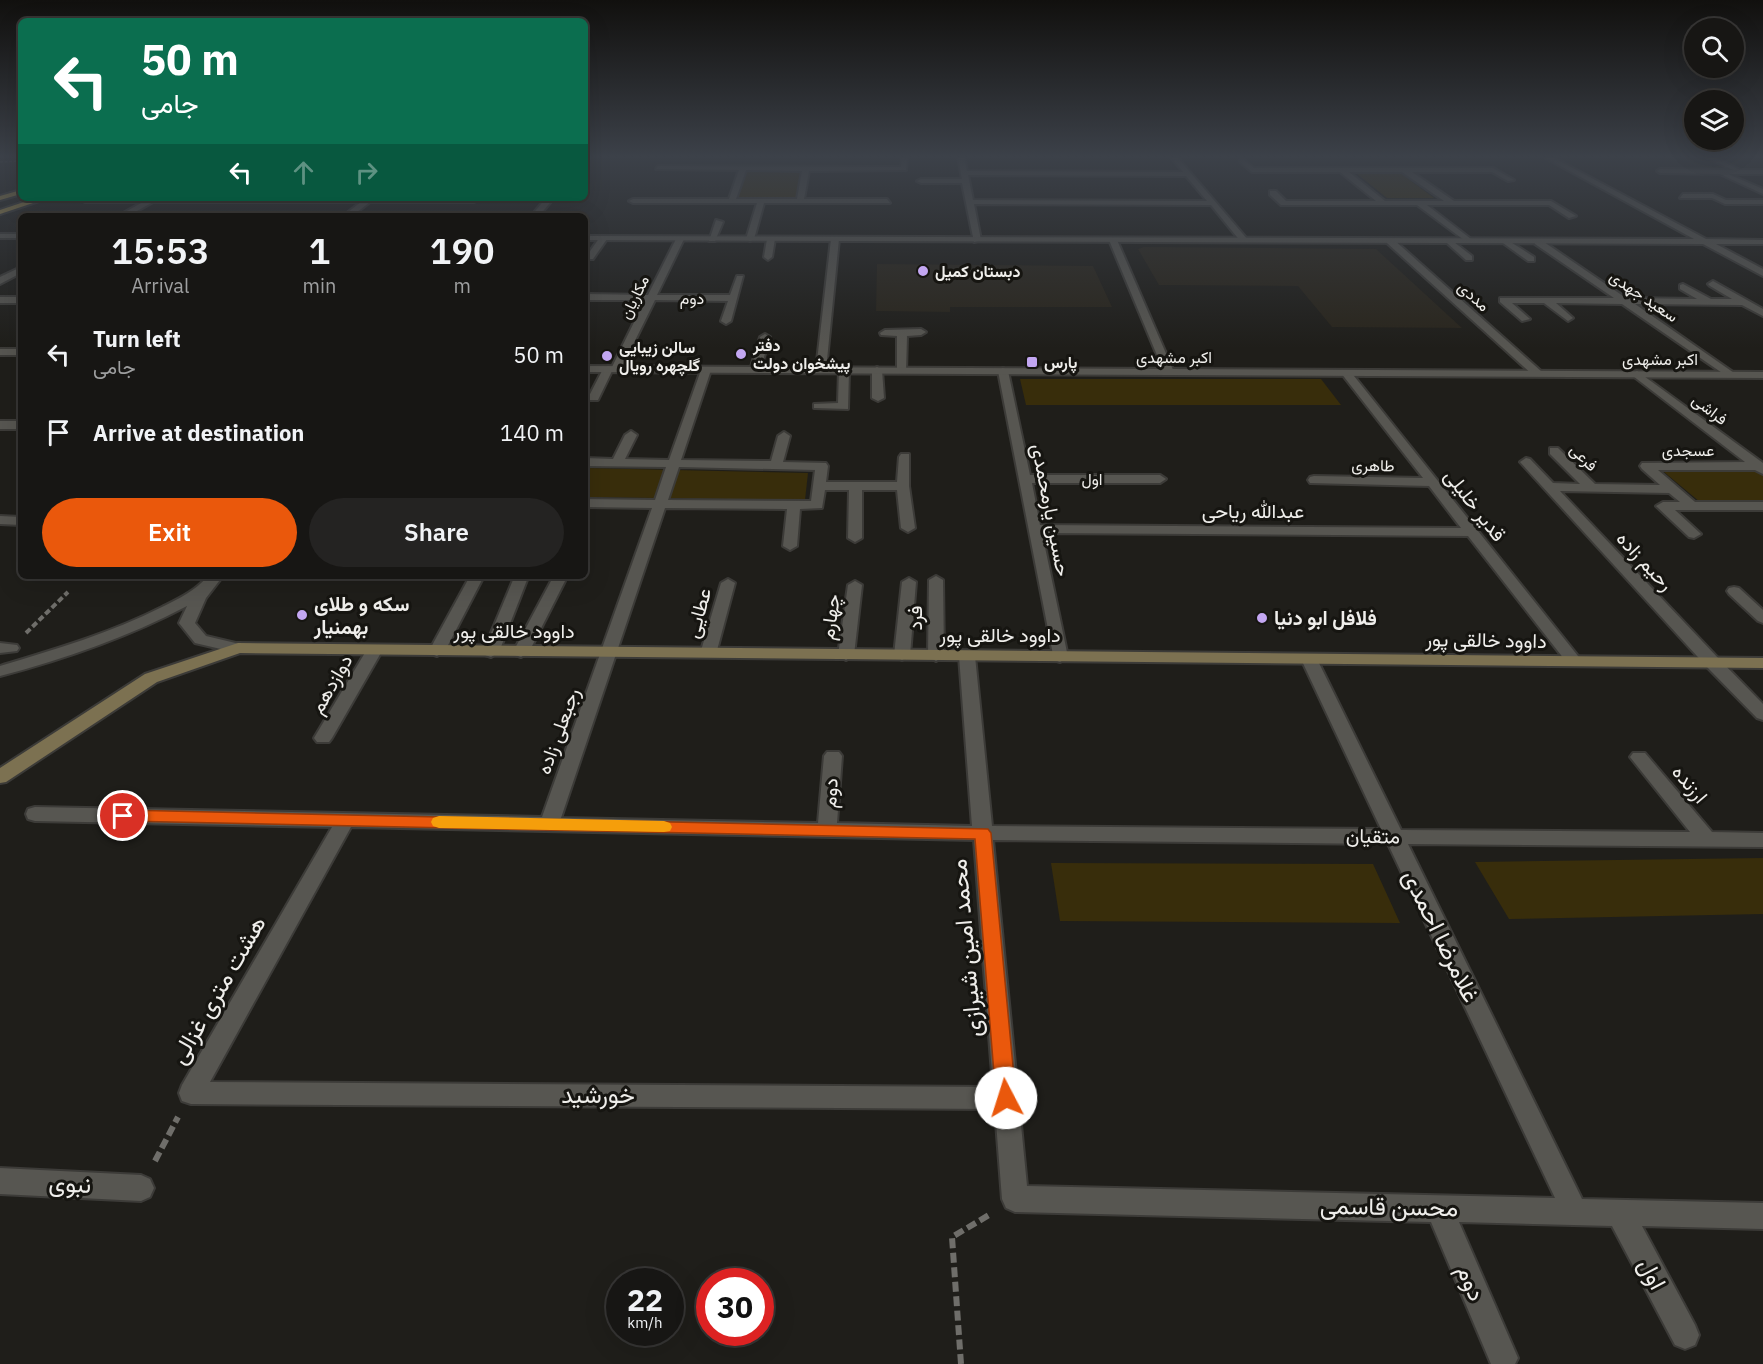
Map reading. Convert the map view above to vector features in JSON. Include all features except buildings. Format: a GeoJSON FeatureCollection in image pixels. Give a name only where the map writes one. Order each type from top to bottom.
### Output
{"type":"FeatureCollection","features":[{"type":"Feature","properties":{"kind":"main road","name":"داوود خالقی پور"},"geometry":{"type":"LineString","coordinates":[[238,648],[1763,663]]}},
{"type":"Feature","properties":{"kind":"main road"},"geometry":{"type":"LineString","coordinates":[[0,777],[151,678],[238,648]]}},
{"type":"Feature","properties":{"kind":"street"},"geometry":{"type":"LineString","coordinates":[[750,239],[755,221]]}},
{"type":"Feature","properties":{"kind":"street"},"geometry":{"type":"LineString","coordinates":[[973,221],[977,240]]}},
{"type":"Feature","properties":{"kind":"street"},"geometry":{"type":"LineString","coordinates":[[1227,221],[1244,240]]}},
{"type":"Feature","properties":{"kind":"street"},"geometry":{"type":"LineString","coordinates":[[1442,221],[1468,241]]}},
{"type":"Feature","properties":{"kind":"street"},"geometry":{"type":"LineString","coordinates":[[1666,221],[1763,273]]}},
{"type":"Feature","properties":{"kind":"street"},"geometry":{"type":"LineString","coordinates":[[712,239],[719,222]]}},
{"type":"Feature","properties":{"kind":"street"},"geometry":{"type":"LineString","coordinates":[[0,236],[18,236]]}},
{"type":"Feature","properties":{"kind":"street"},"geometry":{"type":"LineString","coordinates":[[588,238],[1763,242]]}},
{"type":"Feature","properties":{"kind":"street"},"geometry":{"type":"LineString","coordinates":[[590,257],[603,238]]}},
{"type":"Feature","properties":{"kind":"street","name":"مکاریان"},"geometry":{"type":"LineString","coordinates":[[594,398],[651,298],[680,239]]}},
{"type":"Feature","properties":{"kind":"street"},"geometry":{"type":"LineString","coordinates":[[768,257],[771,239]]}},
{"type":"Feature","properties":{"kind":"street"},"geometry":{"type":"LineString","coordinates":[[820,370],[835,239]]}},
{"type":"Feature","properties":{"kind":"street"},"geometry":{"type":"LineString","coordinates":[[1113,240],[1169,372]]}},
{"type":"Feature","properties":{"kind":"street","name":"مددی"},"geometry":{"type":"LineString","coordinates":[[1390,241],[1539,374]]}},
{"type":"Feature","properties":{"kind":"street"},"geometry":{"type":"LineString","coordinates":[[1450,241],[1469,258]]}},
{"type":"Feature","properties":{"kind":"street"},"geometry":{"type":"LineString","coordinates":[[1506,241],[1531,259]]}},
{"type":"Feature","properties":{"kind":"street","name":"سعید جهدی"},"geometry":{"type":"LineString","coordinates":[[1538,242],[1732,375]]}},
{"type":"Feature","properties":{"kind":"street"},"geometry":{"type":"LineString","coordinates":[[0,282],[18,272]]}},
{"type":"Feature","properties":{"kind":"street","name":"دوم"},"geometry":{"type":"LineString","coordinates":[[726,321],[740,278]]}},
{"type":"Feature","properties":{"kind":"street"},"geometry":{"type":"LineString","coordinates":[[0,282],[18,284]]}},
{"type":"Feature","properties":{"kind":"street"},"geometry":{"type":"LineString","coordinates":[[1713,284],[1763,313]]}},
{"type":"Feature","properties":{"kind":"street"},"geometry":{"type":"LineString","coordinates":[[1683,287],[1708,302]]}},
{"type":"Feature","properties":{"kind":"street"},"geometry":{"type":"LineString","coordinates":[[588,297],[651,298]]}},
{"type":"Feature","properties":{"kind":"street","name":"دوم"},"geometry":{"type":"LineString","coordinates":[[651,298],[733,298]]}},
{"type":"Feature","properties":{"kind":"street"},"geometry":{"type":"LineString","coordinates":[[0,300],[18,300]]}},
{"type":"Feature","properties":{"kind":"street"},"geometry":{"type":"LineString","coordinates":[[1525,319],[1503,300],[1745,302]]}},
{"type":"Feature","properties":{"kind":"street"},"geometry":{"type":"LineString","coordinates":[[1546,300],[1568,318]]}},
{"type":"Feature","properties":{"kind":"street"},"geometry":{"type":"LineString","coordinates":[[885,333],[921,332]]}},
{"type":"Feature","properties":{"kind":"street"},"geometry":{"type":"LineString","coordinates":[[902,333],[902,370]]}},
{"type":"Feature","properties":{"kind":"street"},"geometry":{"type":"LineString","coordinates":[[755,370],[765,337]]}},
{"type":"Feature","properties":{"kind":"street"},"geometry":{"type":"LineString","coordinates":[[0,352],[18,352]]}},
{"type":"Feature","properties":{"kind":"street","name":"اکبر مشهدی"},"geometry":{"type":"LineString","coordinates":[[588,369],[1763,375]]}},
{"type":"Feature","properties":{"kind":"street","name":"رجبعلی زاده"},"geometry":{"type":"LineString","coordinates":[[549,824],[706,370]]}},
{"type":"Feature","properties":{"kind":"street"},"geometry":{"type":"LineString","coordinates":[[818,406],[844,407],[844,370]]}},
{"type":"Feature","properties":{"kind":"street"},"geometry":{"type":"LineString","coordinates":[[877,370],[878,398]]}},
{"type":"Feature","properties":{"kind":"street","name":"حسین یارمحمدی"},"geometry":{"type":"LineString","coordinates":[[1003,371],[1060,657]]}},
{"type":"Feature","properties":{"kind":"street","name":"قدیر خلیلی"},"geometry":{"type":"LineString","coordinates":[[1346,373],[1574,661]]}},
{"type":"Feature","properties":{"kind":"street","name":"فراشی"},"geometry":{"type":"LineString","coordinates":[[1637,374],[1761,467]]}},
{"type":"Feature","properties":{"kind":"street"},"geometry":{"type":"LineString","coordinates":[[0,425],[18,425]]}},
{"type":"Feature","properties":{"kind":"street"},"geometry":{"type":"LineString","coordinates":[[618,463],[631,435]]}},
{"type":"Feature","properties":{"kind":"street"},"geometry":{"type":"LineString","coordinates":[[776,465],[784,436]]}},
{"type":"Feature","properties":{"kind":"street","name":"فرعی"},"geometry":{"type":"LineString","coordinates":[[1554,451],[1591,488]]}},
{"type":"Feature","properties":{"kind":"street"},"geometry":{"type":"LineString","coordinates":[[904,457],[903,486],[908,528]]}},
{"type":"Feature","properties":{"kind":"street"},"geometry":{"type":"LineString","coordinates":[[588,462],[822,466],[817,505],[588,503]]}},
{"type":"Feature","properties":{"kind":"street"},"geometry":{"type":"LineString","coordinates":[[1526,462],[1549,487]]}},
{"type":"Feature","properties":{"kind":"street","name":"عسجدی"},"geometry":{"type":"LineString","coordinates":[[1692,506],[1646,466],[1761,467]]}},
{"type":"Feature","properties":{"kind":"street","name":"اول"},"geometry":{"type":"LineString","coordinates":[[1025,479],[1160,479]]}},
{"type":"Feature","properties":{"kind":"street","name":"طاهری"},"geometry":{"type":"LineString","coordinates":[[1314,480],[1432,482]]}},
{"type":"Feature","properties":{"kind":"street"},"geometry":{"type":"LineString","coordinates":[[820,486],[903,486]]}},
{"type":"Feature","properties":{"kind":"street"},"geometry":{"type":"LineString","coordinates":[[855,538],[856,486]]}},
{"type":"Feature","properties":{"kind":"street","name":"عسجدی"},"geometry":{"type":"LineString","coordinates":[[1549,487],[1672,489]]}},
{"type":"Feature","properties":{"kind":"street","name":"رحیم زاده"},"geometry":{"type":"LineString","coordinates":[[1549,487],[1763,714]]}},
{"type":"Feature","properties":{"kind":"street"},"geometry":{"type":"LineString","coordinates":[[790,546],[794,505]]}},
{"type":"Feature","properties":{"kind":"street"},"geometry":{"type":"LineString","coordinates":[[1694,534],[1663,506],[1763,506]]}},
{"type":"Feature","properties":{"kind":"street"},"geometry":{"type":"LineString","coordinates":[[0,520],[18,521]]}},
{"type":"Feature","properties":{"kind":"street","name":"عبدالله ریاحی"},"geometry":{"type":"LineString","coordinates":[[1035,529],[1472,532]]}},
{"type":"Feature","properties":{"kind":"street"},"geometry":{"type":"LineString","coordinates":[[213,579],[191,610],[187,623],[192,632],[201,640],[238,648]]}},
{"type":"Feature","properties":{"kind":"street"},"geometry":{"type":"LineString","coordinates":[[437,651],[475,579]]}},
{"type":"Feature","properties":{"kind":"street"},"geometry":{"type":"LineString","coordinates":[[490,652],[520,580]]}},
{"type":"Feature","properties":{"kind":"street","name":"فرد"},"geometry":{"type":"LineString","coordinates":[[936,580],[936,656]]}},
{"type":"Feature","properties":{"kind":"street"},"geometry":{"type":"LineString","coordinates":[[521,652],[558,581]]}},
{"type":"Feature","properties":{"kind":"street","name":"عطایی"},"geometry":{"type":"LineString","coordinates":[[708,654],[728,582]]}},
{"type":"Feature","properties":{"kind":"street"},"geometry":{"type":"LineString","coordinates":[[902,656],[909,582]]}},
{"type":"Feature","properties":{"kind":"street","name":"چهارم"},"geometry":{"type":"LineString","coordinates":[[846,655],[855,585]]}},
{"type":"Feature","properties":{"kind":"street"},"geometry":{"type":"LineString","coordinates":[[1734,591],[1763,618]]}},
{"type":"Feature","properties":{"kind":"street"},"geometry":{"type":"LineString","coordinates":[[0,671],[92,644],[146,621],[202,592]]}},
{"type":"Feature","properties":{"kind":"street","name":"دوازدهم"},"geometry":{"type":"LineString","coordinates":[[323,738],[374,651]]}},
{"type":"Feature","properties":{"kind":"street","name":"محمد امین شیرازی"},"geometry":{"type":"LineString","coordinates":[[967,656],[1015,1199]]}},
{"type":"Feature","properties":{"kind":"street","name":"غلامرضا احمدی"},"geometry":{"type":"LineString","coordinates":[[1309,659],[1575,1212]]}},
{"type":"Feature","properties":{"kind":"street","name":"دوم"},"geometry":{"type":"LineString","coordinates":[[827,830],[833,756]]}},
{"type":"Feature","properties":{"kind":"street","name":"ارزنده"},"geometry":{"type":"LineString","coordinates":[[1639,758],[1707,840]]}},
{"type":"Feature","properties":{"kind":"street","name":"متقیان"},"geometry":{"type":"LineString","coordinates":[[35,814],[983,833],[1763,840]]}},
{"type":"Feature","properties":{"kind":"street","name":"هشت متری غزالی"},"geometry":{"type":"LineString","coordinates":[[191,1093],[346,820]]}},
{"type":"Feature","properties":{"kind":"street","name":"خورشید"},"geometry":{"type":"LineString","coordinates":[[191,1093],[1006,1098]]}},
{"type":"Feature","properties":{"kind":"street","name":"نبوی"},"geometry":{"type":"LineString","coordinates":[[0,1181],[141,1188]]}},
{"type":"Feature","properties":{"kind":"street","name":"محسن قاسمی"},"geometry":{"type":"LineString","coordinates":[[1015,1199],[1763,1216]]}},
{"type":"Feature","properties":{"kind":"street","name":"دوم"},"geometry":{"type":"LineString","coordinates":[[1439,1208],[1503,1358]]}},
{"type":"Feature","properties":{"kind":"street","name":"اول"},"geometry":{"type":"LineString","coordinates":[[1620,1213],[1685,1335]]}},
{"type":"Feature","properties":{"kind":"path"},"geometry":{"type":"LineString","coordinates":[[5,648],[68,592]]}},
{"type":"Feature","properties":{"kind":"path","name":"هشت متری غزالی"},"geometry":{"type":"LineString","coordinates":[[141,1188],[191,1093]]}},
{"type":"Feature","properties":{"kind":"path"},"geometry":{"type":"LineString","coordinates":[[961,1364],[952,1237],[1015,1199]]}},
{"type":"Feature","properties":{"kind":"shaded area"},"geometry":{"type":"Polygon","coordinates":[[[1144,247],[1376,249],[1462,328],[1332,327],[1298,286],[1159,285],[1138,249],[1144,247]]]}},
{"type":"Feature","properties":{"kind":"shaded area"},"geometry":{"type":"Polygon","coordinates":[[[877,264],[1093,266],[1112,307],[950,307],[950,312],[876,311],[877,264]]]}},
{"type":"Feature","properties":{"kind":"shaded area"},"geometry":{"type":"Polygon","coordinates":[[[1020,379],[1321,379],[1341,405],[1026,405],[1020,379]]]}},
{"type":"Feature","properties":{"kind":"shaded area"},"geometry":{"type":"Polygon","coordinates":[[[588,468],[808,473],[805,500],[588,497],[588,468]]]}},
{"type":"Feature","properties":{"kind":"shaded area"},"geometry":{"type":"Polygon","coordinates":[[[1763,471],[1763,502],[1700,502],[1664,472],[1763,471]]]}},
{"type":"Feature","properties":{"kind":"shaded area"},"geometry":{"type":"Polygon","coordinates":[[[1763,858],[1763,914],[1509,919],[1475,862],[1763,858]]]}},
{"type":"Feature","properties":{"kind":"shaded area"},"geometry":{"type":"Polygon","coordinates":[[[1051,863],[1373,864],[1400,923],[1060,921],[1051,863]]]}},
{"type":"Feature","properties":{"kind":"slow traffic"},"geometry":{"type":"LineString","coordinates":[[439,822],[664,827]]}},
{"type":"Feature","properties":{"kind":"place","name":"دبستان کمیل"},"geometry":{"type":"Point","coordinates":[923,271]}},
{"type":"Feature","properties":{"kind":"place","name":"دفتر پیشخوان دولت"},"geometry":{"type":"Point","coordinates":[741,354]}},
{"type":"Feature","properties":{"kind":"place","name":"سالن زیبایی گلچهره رویال"},"geometry":{"type":"Point","coordinates":[607,356]}},
{"type":"Feature","properties":{"kind":"place","name":"پارس"},"geometry":{"type":"Point","coordinates":[1032,362]}},
{"type":"Feature","properties":{"kind":"place","name":"سکه و طلای بهمنیار"},"geometry":{"type":"Point","coordinates":[302,615]}},
{"type":"Feature","properties":{"kind":"place","name":"فلافل ابو دنیا"},"geometry":{"type":"Point","coordinates":[1262,618]}},
{"type":"Feature","properties":{"kind":"route"},"geometry":{"type":"LineString","coordinates":[[123,816],[983,833],[1006,1098]]}}]}
